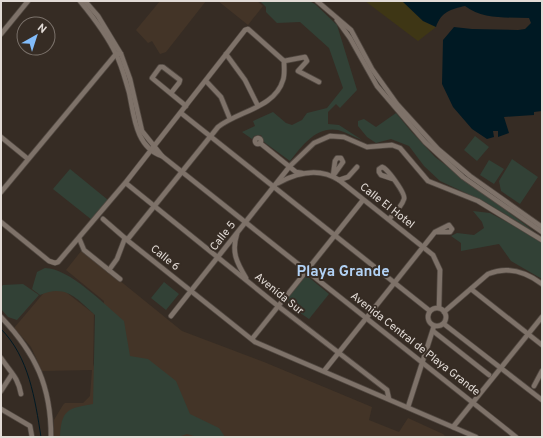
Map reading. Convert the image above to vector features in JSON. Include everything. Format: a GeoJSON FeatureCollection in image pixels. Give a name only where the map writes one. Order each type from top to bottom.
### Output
{"type":"FeatureCollection","features":[{"type":"Feature","properties":{"kind":"street"},"geometry":{"type":"LineString","coordinates":[[1,34],[28,1]]}},
{"type":"Feature","properties":{"kind":"street"},"geometry":{"type":"LineString","coordinates":[[80,1],[102,29],[118,54]]}},
{"type":"Feature","properties":{"kind":"street"},"geometry":{"type":"LineString","coordinates":[[85,1],[98,16],[118,54]]}},
{"type":"Feature","properties":{"kind":"street"},"geometry":{"type":"LineString","coordinates":[[317,1],[336,19],[350,38],[377,86],[427,141],[454,167],[542,232]]}},
{"type":"Feature","properties":{"kind":"street"},"geometry":{"type":"LineString","coordinates":[[1,222],[52,263],[58,262],[153,149],[226,54],[245,30],[248,29],[284,61],[284,80],[280,88],[270,99],[230,119],[218,127],[126,239],[117,259],[109,270]]}},
{"type":"Feature","properties":{"kind":"street"},"geometry":{"type":"LineString","coordinates":[[1,192],[118,54]]}},
{"type":"Feature","properties":{"kind":"street","name":"Avenida Central de Playa Grande"},"geometry":{"type":"LineString","coordinates":[[118,54],[130,79],[142,131],[153,149],[474,402],[516,437]]}},
{"type":"Feature","properties":{"kind":"street"},"geometry":{"type":"LineString","coordinates":[[226,54],[245,80],[258,106]]}},
{"type":"Feature","properties":{"kind":"street"},"geometry":{"type":"LineString","coordinates":[[284,61],[305,57],[307,61],[298,71],[319,82]]}},
{"type":"Feature","properties":{"kind":"street"},"geometry":{"type":"LineString","coordinates":[[171,93],[180,80],[160,66],[152,78],[186,106]]}},
{"type":"Feature","properties":{"kind":"street"},"geometry":{"type":"LineString","coordinates":[[206,81],[221,97],[230,119]]}},
{"type":"Feature","properties":{"kind":"street"},"geometry":{"type":"LineString","coordinates":[[181,113],[430,312]]}},
{"type":"Feature","properties":{"kind":"street","name":"Calle 5"},"geometry":{"type":"LineString","coordinates":[[171,316],[290,166],[314,143],[330,136],[344,137],[367,147],[396,146],[407,154],[428,181],[478,201],[542,240]]}},
{"type":"Feature","properties":{"kind":"street"},"geometry":{"type":"LineString","coordinates":[[1,137],[28,159]]}},
{"type":"Feature","properties":{"kind":"street"},"geometry":{"type":"LineString","coordinates":[[260,142],[296,172],[303,173]]}},
{"type":"Feature","properties":{"kind":"street"},"geometry":{"type":"LineString","coordinates":[[339,180],[348,177],[357,167]]}},
{"type":"Feature","properties":{"kind":"street","name":"Calle El Hotel"},"geometry":{"type":"LineString","coordinates":[[274,186],[303,173],[321,172],[333,176],[339,180],[433,255],[439,266],[441,275],[440,308]]}},
{"type":"Feature","properties":{"kind":"street"},"geometry":{"type":"LineString","coordinates":[[389,219],[405,197],[393,179]]}},
{"type":"Feature","properties":{"kind":"street","name":"Avenida Sur"},"geometry":{"type":"LineString","coordinates":[[127,184],[278,306],[386,390],[389,398]]}},
{"type":"Feature","properties":{"kind":"street"},"geometry":{"type":"LineString","coordinates":[[252,339],[363,200]]}},
{"type":"Feature","properties":{"kind":"street"},"geometry":{"type":"LineString","coordinates":[[515,211],[542,227]]}},
{"type":"Feature","properties":{"kind":"street","name":"Calle 6"},"geometry":{"type":"LineString","coordinates":[[103,219],[252,339],[476,437]]}},
{"type":"Feature","properties":{"kind":"street"},"geometry":{"type":"LineString","coordinates":[[238,231],[235,241],[235,258],[247,280]]}},
{"type":"Feature","properties":{"kind":"street"},"geometry":{"type":"LineString","coordinates":[[324,371],[340,353],[435,232]]}},
{"type":"Feature","properties":{"kind":"street"},"geometry":{"type":"LineString","coordinates":[[79,238],[84,250],[120,279]]}},
{"type":"Feature","properties":{"kind":"street"},"geometry":{"type":"LineString","coordinates":[[444,312],[488,274],[500,270],[527,274],[542,284]]}},
{"type":"Feature","properties":{"kind":"street"},"geometry":{"type":"LineString","coordinates":[[471,288],[542,345]]}},
{"type":"Feature","properties":{"kind":"street"},"geometry":{"type":"LineString","coordinates":[[408,407],[434,329],[444,324],[446,318],[444,312],[440,308],[434,308],[430,312],[428,320],[434,329],[489,375]]}},
{"type":"Feature","properties":{"kind":"street"},"geometry":{"type":"LineString","coordinates":[[1,317],[22,341],[41,375],[47,400],[50,437]]}},
{"type":"Feature","properties":{"kind":"street"},"geometry":{"type":"LineString","coordinates":[[453,427],[542,317]]}},
{"type":"Feature","properties":{"kind":"street"},"geometry":{"type":"LineString","coordinates":[[444,324],[542,400]]}},
{"type":"Feature","properties":{"kind":"street"},"geometry":{"type":"LineString","coordinates":[[1,358],[12,374],[17,378],[22,394]]}},
{"type":"Feature","properties":{"kind":"street"},"geometry":{"type":"LineString","coordinates":[[534,386],[542,371]]}},
{"type":"Feature","properties":{"kind":"street"},"geometry":{"type":"LineString","coordinates":[[1,391],[6,380],[12,374]]}},
{"type":"Feature","properties":{"kind":"street"},"geometry":{"type":"LineString","coordinates":[[1,376],[6,380]]}},
{"type":"Feature","properties":{"kind":"street"},"geometry":{"type":"LineString","coordinates":[[1,409],[30,426],[32,437]]}},
{"type":"Feature","properties":{"kind":"shaded area"},"geometry":{"type":"Polygon","coordinates":[[[160,1],[206,1],[166,52],[160,54],[152,41],[148,43],[136,30],[160,1]]]}},
{"type":"Feature","properties":{"kind":"shaded area"},"geometry":{"type":"Polygon","coordinates":[[[218,1],[257,1],[263,6],[248,25],[218,1]]]}},
{"type":"Feature","properties":{"kind":"shaded area"},"geometry":{"type":"Polygon","coordinates":[[[82,250],[182,331],[264,362],[372,407],[369,420],[399,432],[408,418],[443,434],[446,437],[53,437],[54,420],[63,405],[65,403],[83,403],[90,396],[92,370],[42,371],[31,347],[14,328],[53,282],[94,314],[93,367],[97,353],[104,301],[66,270],[82,250]]]}},
{"type":"Feature","properties":{"kind":"green space"},"geometry":{"type":"Polygon","coordinates":[[[260,1],[309,1],[315,4],[337,25],[357,90],[340,108],[336,104],[328,112],[328,124],[339,125],[362,140],[338,130],[323,131],[310,138],[290,161],[264,142],[261,135],[254,136],[252,139],[242,132],[255,126],[253,121],[273,112],[286,123],[292,125],[302,120],[307,113],[327,108],[343,88],[329,48],[300,22],[277,23],[266,12],[266,7],[260,1]]]}},
{"type":"Feature","properties":{"kind":"green space"},"geometry":{"type":"Polygon","coordinates":[[[396,113],[435,157],[535,232],[483,201],[440,181],[424,166],[409,146],[391,139],[376,143],[367,137],[358,126],[358,121],[364,119],[376,127],[396,113]]]}},
{"type":"Feature","properties":{"kind":"green space"},"geometry":{"type":"Polygon","coordinates":[[[475,136],[489,147],[477,161],[464,150],[475,136]]]}},
{"type":"Feature","properties":{"kind":"green space"},"geometry":{"type":"Polygon","coordinates":[[[512,159],[538,177],[520,204],[501,191],[499,181],[512,159]]]}},
{"type":"Feature","properties":{"kind":"green space"},"geometry":{"type":"Polygon","coordinates":[[[489,160],[504,169],[494,184],[480,175],[489,160]]]}},
{"type":"Feature","properties":{"kind":"green space"},"geometry":{"type":"Polygon","coordinates":[[[70,169],[108,200],[92,220],[53,189],[70,169]]]}},
{"type":"Feature","properties":{"kind":"green space"},"geometry":{"type":"Polygon","coordinates":[[[473,211],[490,213],[542,240],[542,279],[511,261],[499,244],[461,251],[461,243],[451,236],[457,233],[474,235],[484,228],[482,222],[473,211]]]}},
{"type":"Feature","properties":{"kind":"green space"},"geometry":{"type":"Polygon","coordinates":[[[45,268],[65,274],[75,280],[124,321],[130,356],[148,359],[176,381],[190,414],[219,428],[225,437],[197,437],[187,434],[178,437],[60,437],[62,421],[68,412],[78,407],[93,404],[95,315],[70,294],[57,291],[40,295],[32,289],[37,272],[45,268]]]}},
{"type":"Feature","properties":{"kind":"green space"},"geometry":{"type":"Polygon","coordinates":[[[306,275],[329,294],[309,319],[284,302],[306,275]]]}},
{"type":"Feature","properties":{"kind":"green space"},"geometry":{"type":"Polygon","coordinates":[[[164,282],[179,294],[166,310],[151,298],[164,282]]]}},
{"type":"Feature","properties":{"kind":"green space"},"geometry":{"type":"Polygon","coordinates":[[[23,284],[39,295],[17,320],[8,317],[1,309],[1,287],[3,285],[23,284]]]}},
{"type":"Feature","properties":{"kind":"sand"},"geometry":{"type":"Polygon","coordinates":[[[365,1],[402,1],[423,21],[436,27],[418,41],[365,1]]]}},
{"type":"Feature","properties":{"kind":"water"},"geometry":{"type":"Polygon","coordinates":[[[402,1],[542,1],[542,111],[534,112],[534,115],[504,117],[509,133],[498,137],[498,131],[493,131],[494,137],[487,139],[472,129],[453,107],[442,84],[443,40],[454,27],[518,30],[525,29],[531,23],[529,18],[488,16],[480,14],[465,6],[455,8],[447,12],[438,22],[436,27],[423,21],[402,1]]]}},
{"type":"Feature","properties":{"kind":"waterway"},"geometry":{"type":"LineString","coordinates":[[1,329],[11,340],[24,365],[33,394],[41,437]]}},
{"type":"Feature","properties":{"kind":"district","name":"Playa Grande"},"geometry":{"type":"Point","coordinates":[343,272]}}]}
